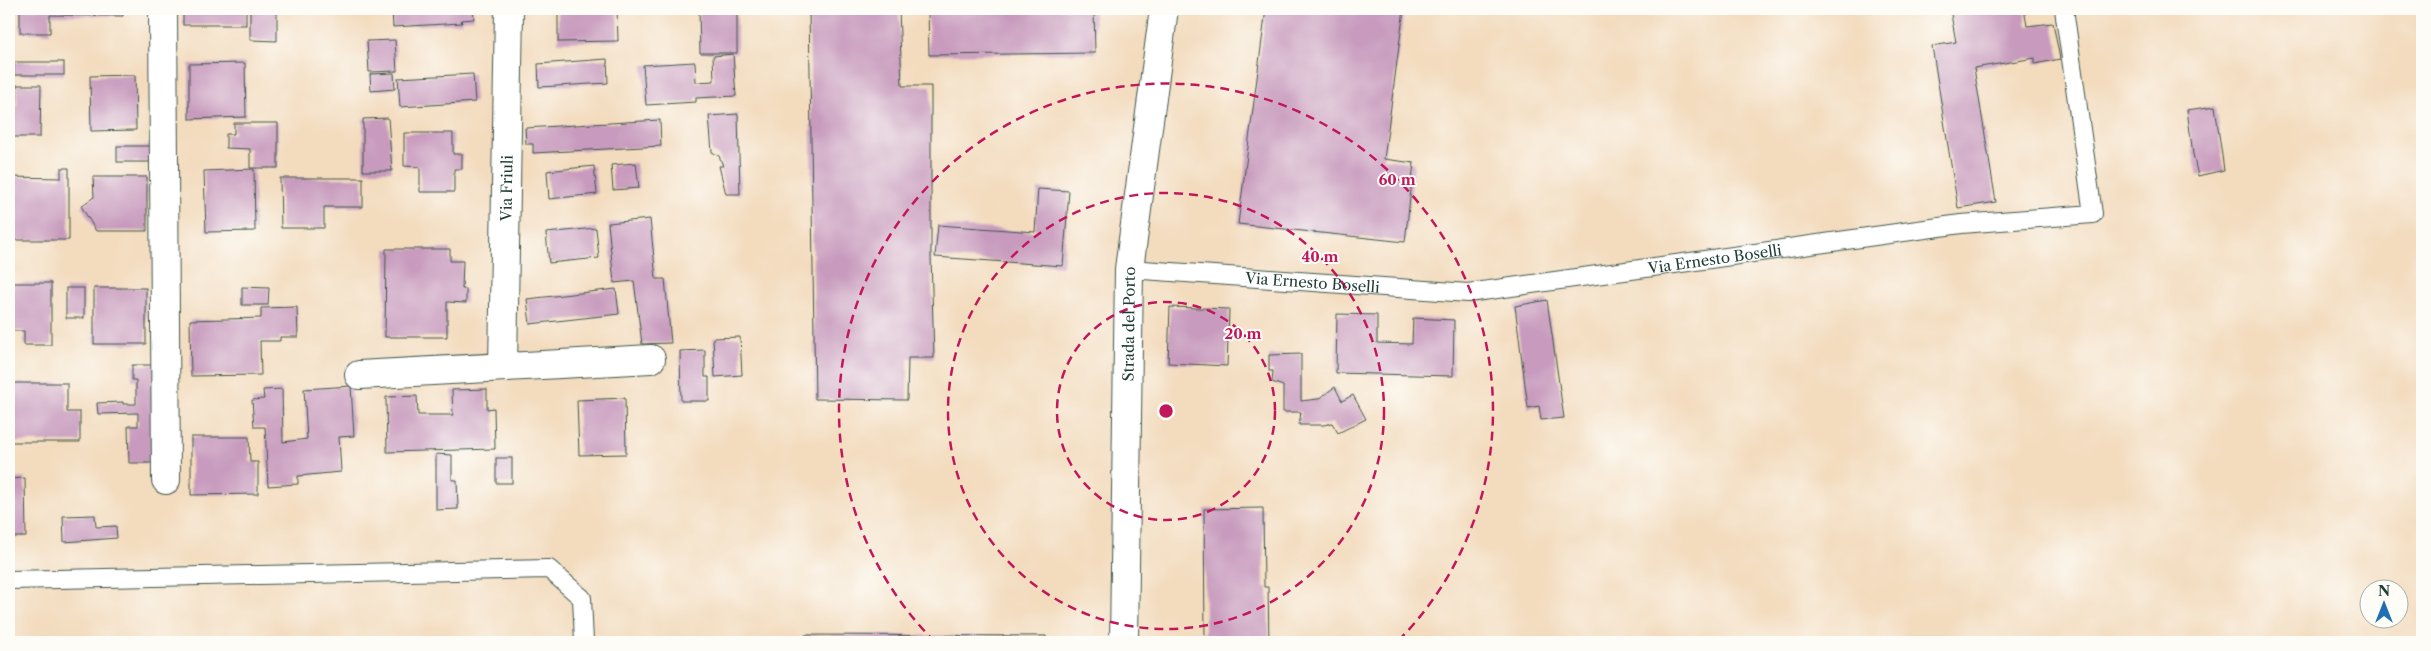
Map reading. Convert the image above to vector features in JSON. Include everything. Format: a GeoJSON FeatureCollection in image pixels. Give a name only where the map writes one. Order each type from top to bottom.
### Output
{"type":"FeatureCollection","features":[{"type":"Feature","properties":{"kind":"street"},"geometry":{"type":"LineString","coordinates":[[163,9],[166,480]]}},
{"type":"Feature","properties":{"kind":"street","name":"Via Friuli"},"geometry":{"type":"LineString","coordinates":[[504,368],[509,9]]}},
{"type":"Feature","properties":{"kind":"street","name":"Strada del Porto"},"geometry":{"type":"LineString","coordinates":[[1124,642],[1129,269],[1164,9]]}},
{"type":"Feature","properties":{"kind":"street"},"geometry":{"type":"LineString","coordinates":[[359,375],[651,359]]}},
{"type":"Feature","properties":{"kind":"lane","name":"Via Ernesto Boselli"},"geometry":{"type":"LineString","coordinates":[[1129,269],[1468,293],[1961,224],[2093,214],[2064,9]]}},
{"type":"Feature","properties":{"kind":"lane"},"geometry":{"type":"LineString","coordinates":[[9,580],[549,568],[582,598],[584,642]]}},
{"type":"Feature","properties":{"kind":"building"},"geometry":{"type":"Polygon","coordinates":[[[20,9],[123,9],[123,16],[50,15],[50,33],[20,33],[20,9]]]}},
{"type":"Feature","properties":{"kind":"building"},"geometry":{"type":"Polygon","coordinates":[[[183,9],[246,9],[246,25],[183,25],[183,9]]]}},
{"type":"Feature","properties":{"kind":"building"},"geometry":{"type":"Polygon","coordinates":[[[250,9],[277,9],[277,41],[250,40],[250,9]]]}},
{"type":"Feature","properties":{"kind":"building"},"geometry":{"type":"Polygon","coordinates":[[[392,9],[473,9],[474,19],[461,20],[462,23],[393,27],[392,9]]]}},
{"type":"Feature","properties":{"kind":"building"},"geometry":{"type":"Polygon","coordinates":[[[558,9],[617,9],[618,41],[558,42],[558,9]]]}},
{"type":"Feature","properties":{"kind":"building"},"geometry":{"type":"Polygon","coordinates":[[[699,9],[737,9],[737,53],[700,53],[699,9]]]}},
{"type":"Feature","properties":{"kind":"building"},"geometry":{"type":"Polygon","coordinates":[[[809,9],[899,9],[902,86],[931,86],[931,257],[934,358],[908,358],[907,400],[815,399],[809,9]]]}},
{"type":"Feature","properties":{"kind":"building"},"geometry":{"type":"Polygon","coordinates":[[[928,9],[1094,9],[1095,53],[929,55],[928,9]]]}},
{"type":"Feature","properties":{"kind":"building"},"geometry":{"type":"Polygon","coordinates":[[[1266,9],[1404,9],[1384,159],[1414,163],[1405,242],[1238,224],[1266,9]]]}},
{"type":"Feature","properties":{"kind":"building"},"geometry":{"type":"Polygon","coordinates":[[[1950,9],[2024,9],[2027,26],[2053,23],[2060,59],[2035,64],[2035,58],[1974,68],[1996,202],[1958,208],[1932,46],[1956,42],[1950,9]]]}},
{"type":"Feature","properties":{"kind":"building"},"geometry":{"type":"Polygon","coordinates":[[[395,40],[397,71],[369,72],[367,41],[395,40]]]}},
{"type":"Feature","properties":{"kind":"building"},"geometry":{"type":"Polygon","coordinates":[[[733,54],[736,96],[696,98],[696,102],[646,105],[643,65],[695,62],[696,82],[714,81],[713,56],[733,54]]]}},
{"type":"Feature","properties":{"kind":"building"},"geometry":{"type":"Polygon","coordinates":[[[607,59],[608,83],[539,87],[538,64],[607,59]]]}},
{"type":"Feature","properties":{"kind":"building"},"geometry":{"type":"Polygon","coordinates":[[[14,62],[64,62],[64,75],[14,75],[14,62]]]}},
{"type":"Feature","properties":{"kind":"building"},"geometry":{"type":"Polygon","coordinates":[[[245,63],[246,117],[189,119],[189,64],[245,63]]]}},
{"type":"Feature","properties":{"kind":"building"},"geometry":{"type":"Polygon","coordinates":[[[394,73],[395,89],[371,91],[370,74],[394,73]]]}},
{"type":"Feature","properties":{"kind":"building"},"geometry":{"type":"Polygon","coordinates":[[[473,74],[475,102],[400,107],[398,78],[473,74]]]}},
{"type":"Feature","properties":{"kind":"building"},"geometry":{"type":"Polygon","coordinates":[[[135,75],[136,130],[91,131],[90,76],[135,75]]]}},
{"type":"Feature","properties":{"kind":"building"},"geometry":{"type":"Polygon","coordinates":[[[17,85],[41,85],[40,137],[9,137],[9,105],[17,105],[17,85]]]}},
{"type":"Feature","properties":{"kind":"building"},"geometry":{"type":"Polygon","coordinates":[[[2215,106],[2224,170],[2198,176],[2187,110],[2215,106]]]}},
{"type":"Feature","properties":{"kind":"building"},"geometry":{"type":"Polygon","coordinates":[[[738,114],[740,194],[726,194],[719,166],[723,166],[719,156],[712,152],[709,116],[738,114]]]}},
{"type":"Feature","properties":{"kind":"building"},"geometry":{"type":"Polygon","coordinates":[[[388,118],[392,171],[363,171],[363,119],[388,118]]]}},
{"type":"Feature","properties":{"kind":"building"},"geometry":{"type":"Polygon","coordinates":[[[660,120],[661,146],[533,153],[533,144],[526,144],[525,128],[660,120]]]}},
{"type":"Feature","properties":{"kind":"building"},"geometry":{"type":"Polygon","coordinates":[[[234,123],[278,123],[278,168],[250,168],[250,149],[226,148],[226,134],[234,134],[234,123]]]}},
{"type":"Feature","properties":{"kind":"building"},"geometry":{"type":"Polygon","coordinates":[[[404,133],[453,133],[453,154],[462,154],[462,169],[454,169],[454,192],[420,192],[420,167],[404,166],[404,133]]]}},
{"type":"Feature","properties":{"kind":"building"},"geometry":{"type":"Polygon","coordinates":[[[117,146],[152,146],[152,162],[117,162],[117,146]]]}},
{"type":"Feature","properties":{"kind":"building"},"geometry":{"type":"Polygon","coordinates":[[[636,163],[639,188],[613,190],[611,165],[636,163]]]}},
{"type":"Feature","properties":{"kind":"building"},"geometry":{"type":"Polygon","coordinates":[[[594,166],[597,194],[549,199],[547,171],[594,166]]]}},
{"type":"Feature","properties":{"kind":"building"},"geometry":{"type":"Polygon","coordinates":[[[61,168],[69,168],[69,240],[9,240],[9,177],[61,178],[61,168]]]}},
{"type":"Feature","properties":{"kind":"building"},"geometry":{"type":"Polygon","coordinates":[[[254,169],[255,231],[206,232],[204,171],[254,169]]]}},
{"type":"Feature","properties":{"kind":"building"},"geometry":{"type":"Polygon","coordinates":[[[93,177],[147,177],[147,231],[96,231],[81,206],[94,197],[93,177]]]}},
{"type":"Feature","properties":{"kind":"building"},"geometry":{"type":"Polygon","coordinates":[[[280,178],[363,178],[363,207],[324,207],[324,228],[281,228],[280,178]]]}},
{"type":"Feature","properties":{"kind":"building"},"geometry":{"type":"Polygon","coordinates":[[[1038,189],[1069,191],[1063,266],[935,257],[938,225],[1035,232],[1038,189]]]}},
{"type":"Feature","properties":{"kind":"building"},"geometry":{"type":"Polygon","coordinates":[[[650,219],[656,279],[665,279],[671,343],[642,344],[634,281],[614,283],[608,223],[650,219]]]}},
{"type":"Feature","properties":{"kind":"building"},"geometry":{"type":"Polygon","coordinates":[[[596,228],[599,258],[549,263],[546,233],[596,228]]]}},
{"type":"Feature","properties":{"kind":"building"},"geometry":{"type":"Polygon","coordinates":[[[386,249],[450,249],[450,261],[463,261],[462,289],[466,289],[466,303],[447,302],[447,337],[385,337],[386,249]]]}},
{"type":"Feature","properties":{"kind":"building"},"geometry":{"type":"Polygon","coordinates":[[[9,283],[51,283],[51,345],[24,345],[24,331],[9,331],[9,283]]]}},
{"type":"Feature","properties":{"kind":"building"},"geometry":{"type":"Polygon","coordinates":[[[242,287],[269,288],[268,305],[242,305],[242,287]]]}},
{"type":"Feature","properties":{"kind":"building"},"geometry":{"type":"Polygon","coordinates":[[[66,288],[84,288],[84,318],[66,318],[66,288]]]}},
{"type":"Feature","properties":{"kind":"building"},"geometry":{"type":"Polygon","coordinates":[[[94,288],[146,288],[146,344],[94,344],[94,288]]]}},
{"type":"Feature","properties":{"kind":"building"},"geometry":{"type":"Polygon","coordinates":[[[616,289],[619,314],[530,324],[527,299],[616,289]]]}},
{"type":"Feature","properties":{"kind":"building"},"geometry":{"type":"Polygon","coordinates":[[[1547,300],[1564,418],[1541,420],[1539,406],[1528,408],[1515,306],[1547,300]]]}},
{"type":"Feature","properties":{"kind":"building"},"geometry":{"type":"Polygon","coordinates":[[[297,307],[298,337],[280,337],[280,341],[260,341],[261,375],[191,376],[190,320],[261,318],[261,308],[297,307]]]}},
{"type":"Feature","properties":{"kind":"building"},"geometry":{"type":"Polygon","coordinates":[[[1170,307],[1229,309],[1227,366],[1168,363],[1170,307]]]}},
{"type":"Feature","properties":{"kind":"building"},"geometry":{"type":"Polygon","coordinates":[[[1337,314],[1377,315],[1377,343],[1412,344],[1413,318],[1454,320],[1453,376],[1336,373],[1337,314]]]}},
{"type":"Feature","properties":{"kind":"building"},"geometry":{"type":"Polygon","coordinates":[[[740,337],[742,375],[715,377],[713,338],[740,337]]]}},
{"type":"Feature","properties":{"kind":"building"},"geometry":{"type":"Polygon","coordinates":[[[705,350],[705,377],[709,377],[709,401],[681,401],[680,351],[705,350]]]}},
{"type":"Feature","properties":{"kind":"building"},"geometry":{"type":"Polygon","coordinates":[[[1301,354],[1301,401],[1318,399],[1335,387],[1342,401],[1353,395],[1366,419],[1338,433],[1332,423],[1324,425],[1299,425],[1301,412],[1283,412],[1283,386],[1272,382],[1273,371],[1269,371],[1269,355],[1301,354]]]}},
{"type":"Feature","properties":{"kind":"building"},"geometry":{"type":"Polygon","coordinates":[[[132,365],[158,365],[159,463],[129,463],[128,426],[138,426],[138,413],[98,414],[97,403],[123,402],[123,404],[136,404],[136,380],[132,380],[132,365]]]}},
{"type":"Feature","properties":{"kind":"building"},"geometry":{"type":"Polygon","coordinates":[[[9,383],[67,383],[67,412],[80,412],[80,442],[9,442],[9,383]]]}},
{"type":"Feature","properties":{"kind":"building"},"geometry":{"type":"Polygon","coordinates":[[[351,386],[354,436],[339,437],[341,472],[298,476],[298,484],[268,486],[265,427],[254,427],[252,400],[264,399],[263,390],[282,389],[283,442],[307,439],[304,389],[351,386]]]}},
{"type":"Feature","properties":{"kind":"building"},"geometry":{"type":"Polygon","coordinates":[[[487,389],[487,409],[494,408],[495,449],[387,452],[386,397],[417,396],[418,415],[453,415],[452,390],[487,389]]]}},
{"type":"Feature","properties":{"kind":"building"},"geometry":{"type":"Polygon","coordinates":[[[625,398],[626,454],[579,455],[577,400],[625,398]]]}},
{"type":"Feature","properties":{"kind":"building"},"geometry":{"type":"Polygon","coordinates":[[[191,437],[249,437],[250,462],[258,462],[258,494],[191,495],[191,437]]]}},
{"type":"Feature","properties":{"kind":"building"},"geometry":{"type":"Polygon","coordinates":[[[436,454],[452,455],[452,480],[457,480],[458,509],[436,510],[436,454]]]}},
{"type":"Feature","properties":{"kind":"building"},"geometry":{"type":"Polygon","coordinates":[[[496,458],[512,458],[512,483],[496,483],[496,458]]]}},
{"type":"Feature","properties":{"kind":"building"},"geometry":{"type":"Polygon","coordinates":[[[25,478],[26,537],[9,537],[9,479],[25,478]]]}},
{"type":"Feature","properties":{"kind":"building"},"geometry":{"type":"Polygon","coordinates":[[[1263,508],[1264,587],[1268,587],[1269,642],[1205,642],[1204,509],[1263,508]]]}},
{"type":"Feature","properties":{"kind":"building"},"geometry":{"type":"Polygon","coordinates":[[[95,515],[96,527],[116,526],[117,538],[64,542],[63,516],[95,515]]]}},
{"type":"Feature","properties":{"kind":"building"},"geometry":{"type":"Polygon","coordinates":[[[805,635],[1046,636],[1046,642],[805,642],[805,635]]]}}]}
